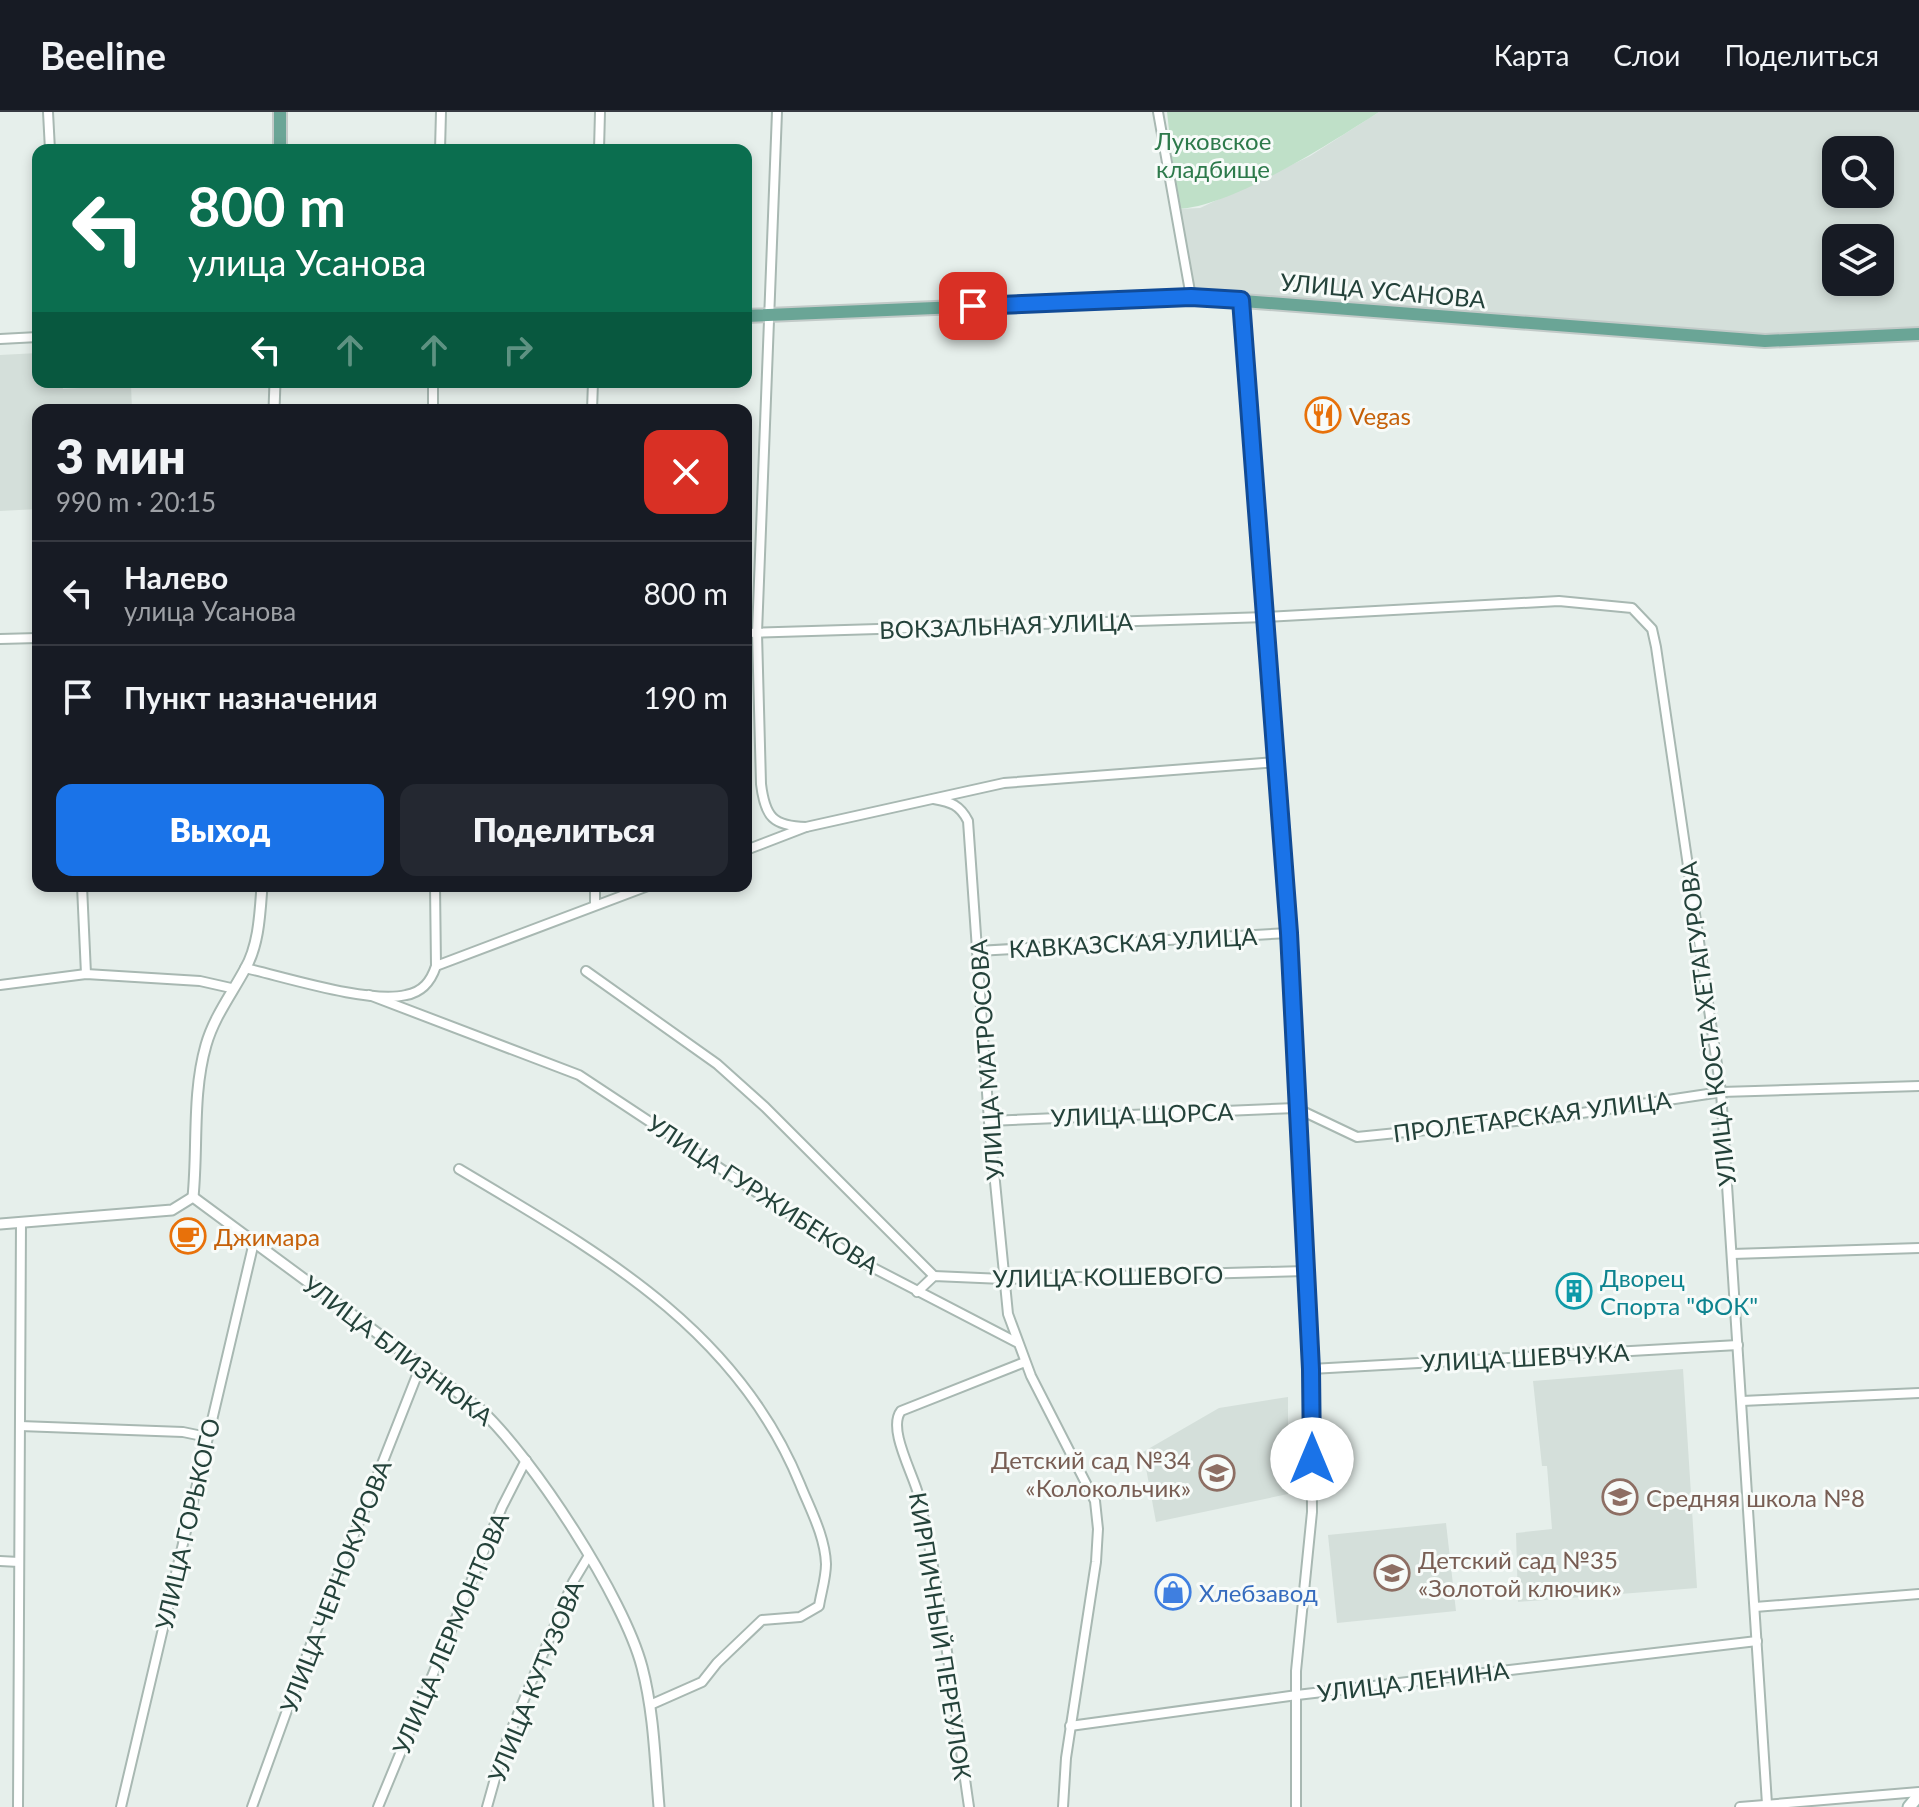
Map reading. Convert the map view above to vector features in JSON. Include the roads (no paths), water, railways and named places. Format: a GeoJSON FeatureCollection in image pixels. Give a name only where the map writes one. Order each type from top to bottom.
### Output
{"type":"FeatureCollection","features":[{"type":"Feature","properties":{"kind":"main road"},"geometry":{"type":"LineString","coordinates":[[280,112],[280,144]]}},
{"type":"Feature","properties":{"kind":"main road","name":"УЛИЦА УСАНОВА"},"geometry":{"type":"LineString","coordinates":[[752,316],[1191,297],[1765,341],[1919,334]]}},
{"type":"Feature","properties":{"kind":"main road"},"geometry":{"type":"LineString","coordinates":[[1909,1807],[1919,1794]]}},
{"type":"Feature","properties":{"kind":"street"},"geometry":{"type":"LineString","coordinates":[[48,112],[50,144]]}},
{"type":"Feature","properties":{"kind":"street"},"geometry":{"type":"LineString","coordinates":[[440,144],[441,112]]}},
{"type":"Feature","properties":{"kind":"street"},"geometry":{"type":"LineString","coordinates":[[599,144],[600,112]]}},
{"type":"Feature","properties":{"kind":"street"},"geometry":{"type":"LineString","coordinates":[[777,112],[757,633],[764,807],[771,820],[784,826],[806,827]]}},
{"type":"Feature","properties":{"kind":"street"},"geometry":{"type":"LineString","coordinates":[[1158,112],[1191,297]]}},
{"type":"Feature","properties":{"kind":"street"},"geometry":{"type":"LineString","coordinates":[[1241,300],[1289,933],[1311,1369],[1312,1512],[1296,1671],[1296,1807]]}},
{"type":"Feature","properties":{"kind":"street"},"geometry":{"type":"LineString","coordinates":[[0,339],[32,337]]}},
{"type":"Feature","properties":{"kind":"street","name":"ВОКЗАЛЬНАЯ УЛИЦА"},"geometry":{"type":"LineString","coordinates":[[752,633],[1267,617],[1559,601],[1632,608],[1652,629]]}},
{"type":"Feature","properties":{"kind":"street","name":"УЛИЦА КОСТА ХЕТАГУРОВА"},"geometry":{"type":"LineString","coordinates":[[1652,629],[1721,1092],[1767,1804]]}},
{"type":"Feature","properties":{"kind":"street"},"geometry":{"type":"LineString","coordinates":[[0,639],[32,638]]}},
{"type":"Feature","properties":{"kind":"street"},"geometry":{"type":"LineString","coordinates":[[752,848],[806,827],[1004,783],[1277,762]]}},
{"type":"Feature","properties":{"kind":"street","name":"УЛИЦА МАТРОСОВА"},"geometry":{"type":"LineString","coordinates":[[934,799],[951,802],[962,810],[968,821],[1003,1279],[1016,1342]]}},
{"type":"Feature","properties":{"kind":"street"},"geometry":{"type":"LineString","coordinates":[[82,892],[86,974]]}},
{"type":"Feature","properties":{"kind":"street"},"geometry":{"type":"LineString","coordinates":[[0,1224],[172,1210],[193,1197],[199,1081],[206,1046],[231,988],[245,968],[254,946],[261,892]]}},
{"type":"Feature","properties":{"kind":"street"},"geometry":{"type":"LineString","coordinates":[[245,968],[369,995],[405,996],[421,989],[431,979],[436,966],[435,892]]}},
{"type":"Feature","properties":{"kind":"street"},"geometry":{"type":"LineString","coordinates":[[595,892],[595,904]]}},
{"type":"Feature","properties":{"kind":"street"},"geometry":{"type":"LineString","coordinates":[[436,966],[630,892]]}},
{"type":"Feature","properties":{"kind":"street","name":"КАВКАЗСКАЯ УЛИЦА"},"geometry":{"type":"LineString","coordinates":[[977,951],[1289,933]]}},
{"type":"Feature","properties":{"kind":"street","name":"УЛИЦА ГУРЖИБЕКОВА"},"geometry":{"type":"LineString","coordinates":[[586,971],[726,1073],[934,1276]]}},
{"type":"Feature","properties":{"kind":"street"},"geometry":{"type":"LineString","coordinates":[[0,985],[86,974],[200,981],[231,988]]}},
{"type":"Feature","properties":{"kind":"street","name":"УЛИЦА ГУРЖИБЕКОВА"},"geometry":{"type":"LineString","coordinates":[[369,995],[579,1075],[634,1108],[782,1212],[917,1292],[1016,1342]]}},
{"type":"Feature","properties":{"kind":"street","name":"ПРОЛЕТАРСКАЯ УЛИЦА"},"geometry":{"type":"LineString","coordinates":[[1296,1108],[1357,1137],[1555,1117],[1721,1092],[1919,1086]]}},
{"type":"Feature","properties":{"kind":"street","name":"УЛИЦА ЩОРСА"},"geometry":{"type":"LineString","coordinates":[[989,1121],[1296,1108]]}},
{"type":"Feature","properties":{"kind":"street"},"geometry":{"type":"LineString","coordinates":[[459,1169],[585,1244],[695,1332],[745,1383],[757,1401],[789,1458],[819,1530],[826,1565],[819,1606],[800,1617],[762,1620],[717,1663],[702,1682],[650,1705]]}},
{"type":"Feature","properties":{"kind":"street","name":"УЛИЦА БЛИЗНЮКА"},"geometry":{"type":"LineString","coordinates":[[193,1197],[480,1409],[526,1460],[588,1557],[633,1638],[650,1705],[659,1807]]}},
{"type":"Feature","properties":{"kind":"street"},"geometry":{"type":"LineString","coordinates":[[18,1807],[21,1222]]}},
{"type":"Feature","properties":{"kind":"street","name":"УЛИЦА ГОРЬКОГО"},"geometry":{"type":"LineString","coordinates":[[121,1807],[254,1242]]}},
{"type":"Feature","properties":{"kind":"street"},"geometry":{"type":"LineString","coordinates":[[1732,1254],[1919,1248]]}},
{"type":"Feature","properties":{"kind":"street","name":"УЛИЦА КОШЕВОГО"},"geometry":{"type":"LineString","coordinates":[[934,1276],[1003,1279],[1305,1271]]}},
{"type":"Feature","properties":{"kind":"street"},"geometry":{"type":"LineString","coordinates":[[917,1292],[934,1276]]}},
{"type":"Feature","properties":{"kind":"street"},"geometry":{"type":"LineString","coordinates":[[1016,1342],[1095,1501],[1096,1562],[1070,1726],[1063,1807]]}},
{"type":"Feature","properties":{"kind":"street","name":"УЛИЦА ШЕВЧУКА"},"geometry":{"type":"LineString","coordinates":[[1311,1369],[1738,1345]]}},
{"type":"Feature","properties":{"kind":"street","name":"КИРПИЧНЫЙ ПЕРЕУЛОК"},"geometry":{"type":"LineString","coordinates":[[969,1807],[929,1540],[895,1418],[901,1411],[1025,1362]]}},
{"type":"Feature","properties":{"kind":"street","name":"УЛИЦА ЧЕРНОКУРОВА"},"geometry":{"type":"LineString","coordinates":[[252,1807],[311,1644],[421,1365]]}},
{"type":"Feature","properties":{"kind":"street"},"geometry":{"type":"LineString","coordinates":[[1742,1401],[1919,1393]]}},
{"type":"Feature","properties":{"kind":"street"},"geometry":{"type":"LineString","coordinates":[[20,1426],[183,1432],[207,1437]]}},
{"type":"Feature","properties":{"kind":"street","name":"УЛИЦА ЛЕРМОНТОВА"},"geometry":{"type":"LineString","coordinates":[[378,1807],[502,1507],[526,1460]]}},
{"type":"Feature","properties":{"kind":"street","name":"УЛИЦА КУТУЗОВА"},"geometry":{"type":"LineString","coordinates":[[487,1807],[503,1750],[573,1582],[588,1557]]}},
{"type":"Feature","properties":{"kind":"street"},"geometry":{"type":"LineString","coordinates":[[0,1561],[19,1562]]}},
{"type":"Feature","properties":{"kind":"street"},"geometry":{"type":"LineString","coordinates":[[1755,1607],[1919,1594]]}},
{"type":"Feature","properties":{"kind":"street","name":"УЛИЦА ЛЕНИНА"},"geometry":{"type":"LineString","coordinates":[[1070,1726],[1297,1695],[1757,1641]]}},
{"type":"Feature","properties":{"kind":"street"},"geometry":{"type":"LineString","coordinates":[[1740,1807],[1919,1794]]}},
{"type":"Feature","properties":{"kind":"place","name":"Vegas"},"geometry":{"type":"Point","coordinates":[1323,415]}},
{"type":"Feature","properties":{"kind":"place","name":"Джимара"},"geometry":{"type":"Point","coordinates":[188,1236]}},
{"type":"Feature","properties":{"kind":"place","name":"Дворец Спорта \"ФОК\""},"geometry":{"type":"Point","coordinates":[1574,1291]}},
{"type":"Feature","properties":{"kind":"place","name":"Детский сад №34 «Колокольчик»"},"geometry":{"type":"Point","coordinates":[1217,1473]}},
{"type":"Feature","properties":{"kind":"place","name":"Средняя школа №8"},"geometry":{"type":"Point","coordinates":[1620,1497]}},
{"type":"Feature","properties":{"kind":"place","name":"Детский сад №35 «Золотой ключик»"},"geometry":{"type":"Point","coordinates":[1392,1573]}},
{"type":"Feature","properties":{"kind":"place","name":"Хлебзавод"},"geometry":{"type":"Point","coordinates":[1173,1592]}},
{"type":"Feature","properties":{"kind":"park label","name":"Луковское кладбище"},"geometry":{"type":"Point","coordinates":[1213,154]}}]}
